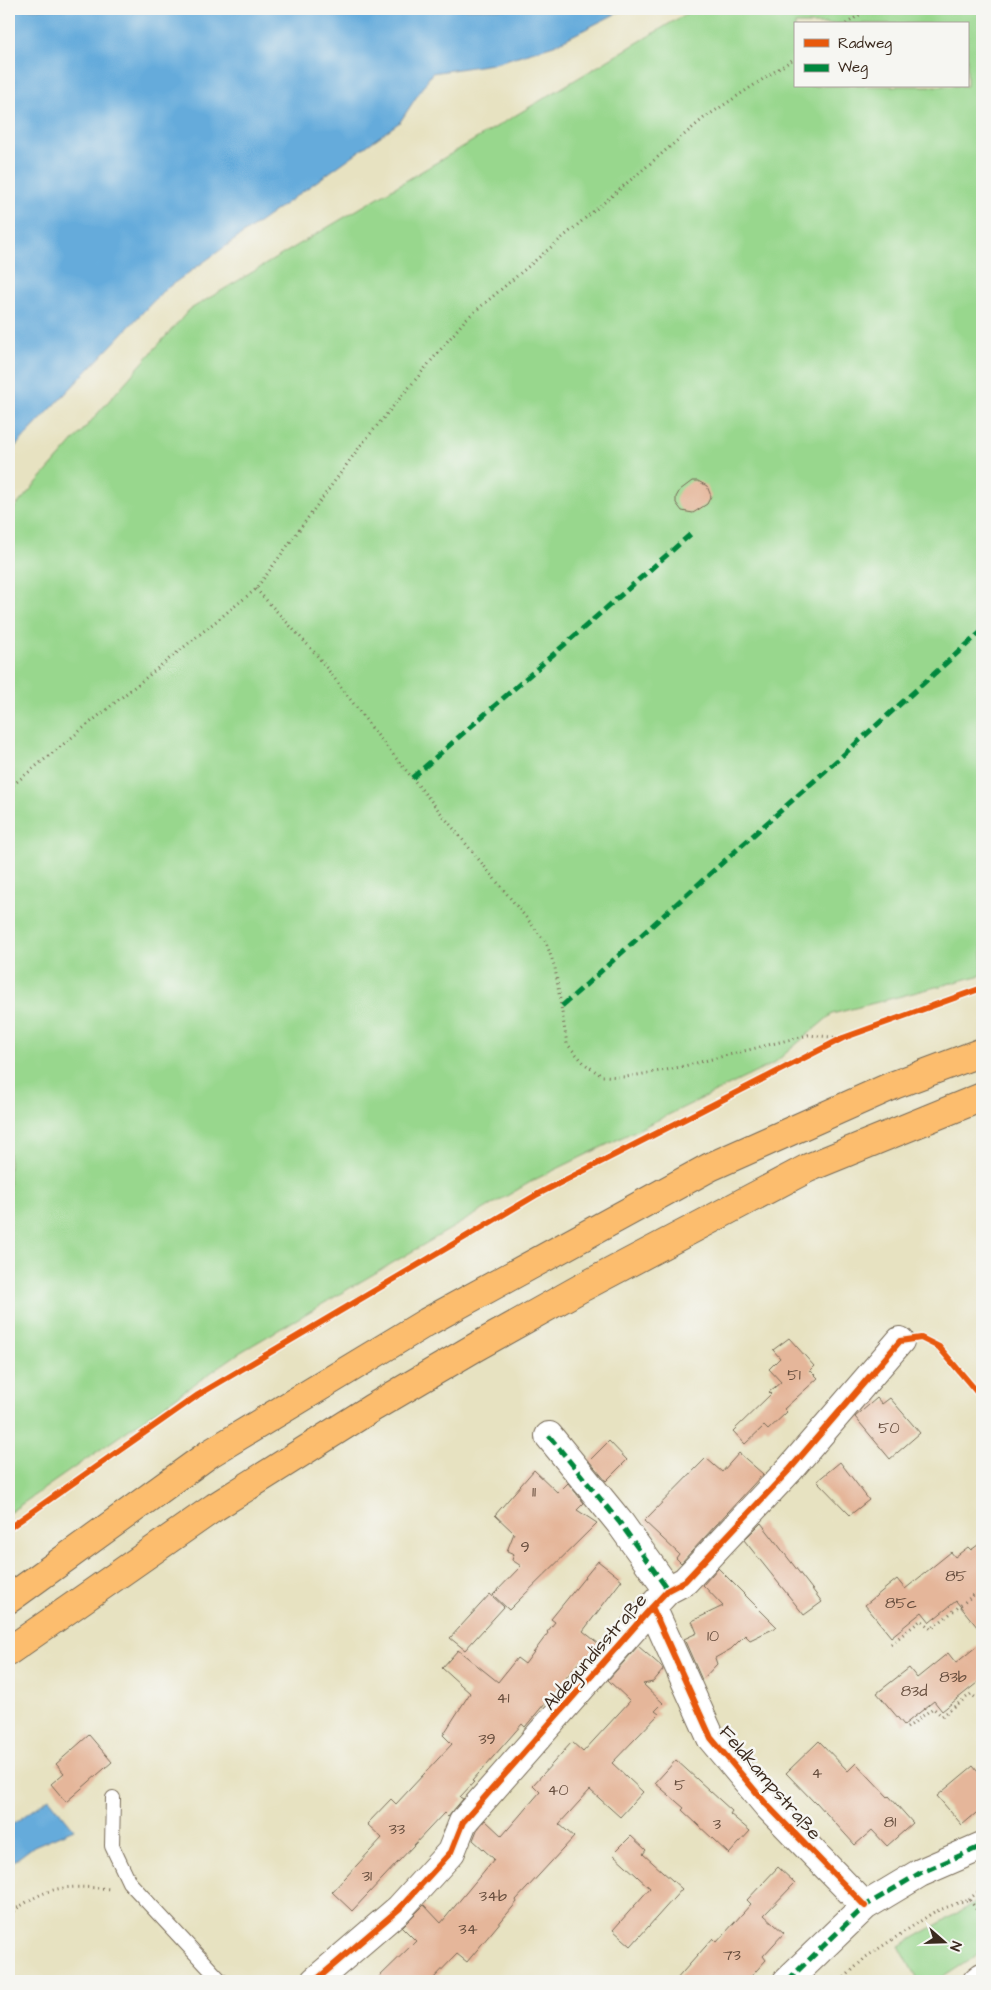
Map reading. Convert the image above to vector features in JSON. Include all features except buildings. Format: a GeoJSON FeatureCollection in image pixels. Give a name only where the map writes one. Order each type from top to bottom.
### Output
{"type":"FeatureCollection","features":[{"type":"Feature","properties":{"kind":"highway"},"geometry":{"type":"LineString","coordinates":[[9,1599],[209,1454],[436,1317],[710,1167],[894,1085],[982,1052]]}},
{"type":"Feature","properties":{"kind":"highway"},"geometry":{"type":"LineString","coordinates":[[9,1651],[215,1507],[372,1408],[474,1348],[583,1287],[808,1168],[982,1097]]}},
{"type":"Feature","properties":{"kind":"street","name":"Aldegundisstraße"},"geometry":{"type":"LineString","coordinates":[[314,1981],[399,1910],[451,1852],[463,1822],[660,1599],[685,1581],[790,1469],[900,1342]]}},
{"type":"Feature","properties":{"kind":"street","name":"Feldkampstraße"},"geometry":{"type":"LineString","coordinates":[[549,1436],[620,1522],[660,1599],[711,1738],[767,1806],[865,1906]]}},
{"type":"Feature","properties":{"kind":"street"},"geometry":{"type":"LineString","coordinates":[[787,1981],[865,1906],[920,1873],[982,1846]]}},
{"type":"Feature","properties":{"kind":"street"},"geometry":{"type":"LineString","coordinates":[[976,1981],[982,1977]]}},
{"type":"Feature","properties":{"kind":"lane"},"geometry":{"type":"LineString","coordinates":[[114,1798],[112,1846],[129,1882],[221,1981]]}},
{"type":"Feature","properties":{"kind":"path"},"geometry":{"type":"LineString","coordinates":[[849,22],[868,9]]}},
{"type":"Feature","properties":{"kind":"path"},"geometry":{"type":"LineString","coordinates":[[9,788],[256,589],[361,444],[466,320],[704,118],[794,59]]}},
{"type":"Feature","properties":{"kind":"path"},"geometry":{"type":"LineString","coordinates":[[256,589],[316,654],[378,736],[546,942],[555,968],[567,1044],[585,1064],[602,1076],[626,1077],[672,1069],[808,1035],[843,1038]]}},
{"type":"Feature","properties":{"kind":"path"},"geometry":{"type":"LineString","coordinates":[[891,1644],[921,1620],[932,1629],[976,1593],[982,1599]]}},
{"type":"Feature","properties":{"kind":"path"},"geometry":{"type":"LineString","coordinates":[[907,1728],[933,1708],[942,1716],[971,1694],[982,1703]]}},
{"type":"Feature","properties":{"kind":"path"},"geometry":{"type":"LineString","coordinates":[[9,1914],[32,1898],[54,1889],[66,1887],[117,1890],[129,1882]]}},
{"type":"Feature","properties":{"kind":"path"},"geometry":{"type":"LineString","coordinates":[[841,1981],[866,1957],[934,1912],[969,1899],[982,1889]]}},
{"type":"Feature","properties":{"kind":"path"},"geometry":{"type":"LineString","coordinates":[[969,1899],[982,1917]]}},
{"type":"Feature","properties":{"kind":"green space"},"geometry":{"type":"Polygon","coordinates":[[[694,9],[982,9],[982,975],[832,1014],[773,1064],[534,1180],[239,1353],[9,1513],[9,514],[189,310],[694,9]]]}},
{"type":"Feature","properties":{"kind":"green space"},"geometry":{"type":"Polygon","coordinates":[[[982,1899],[982,1952],[937,1981],[918,1981],[899,1946],[982,1899]]]}},
{"type":"Feature","properties":{"kind":"water"},"geometry":{"type":"Polygon","coordinates":[[[9,9],[625,9],[554,45],[492,64],[432,73],[400,122],[163,291],[9,453],[9,9]]]}},
{"type":"Feature","properties":{"kind":"water"},"geometry":{"type":"Polygon","coordinates":[[[49,1798],[74,1829],[34,1846],[9,1865],[9,1827],[49,1798]]]}},
{"type":"Feature","properties":{"kind":"marked path"},"geometry":{"type":"LineString","coordinates":[[412,778],[692,533]]}},
{"type":"Feature","properties":{"kind":"marked path"},"geometry":{"type":"LineString","coordinates":[[562,1006],[982,631]]}},
{"type":"Feature","properties":{"kind":"marked path"},"geometry":{"type":"LineString","coordinates":[[549,1436],[620,1523],[668,1590],[670,1589]]}},
{"type":"Feature","properties":{"kind":"marked path"},"geometry":{"type":"LineString","coordinates":[[787,1981],[865,1906],[920,1873],[982,1846]]}},
{"type":"Feature","properties":{"kind":"cycle path"},"geometry":{"type":"LineString","coordinates":[[9,1528],[198,1395],[538,1194],[843,1038],[982,988]]}},
{"type":"Feature","properties":{"kind":"cycle path"},"geometry":{"type":"LineString","coordinates":[[315,1981],[399,1909],[451,1852],[463,1822],[652,1607],[668,1590],[685,1581],[790,1469],[900,1341],[921,1338],[939,1347],[982,1398]]}},
{"type":"Feature","properties":{"kind":"cycle path"},"geometry":{"type":"LineString","coordinates":[[652,1607],[711,1738],[767,1805],[865,1906]]}}]}
